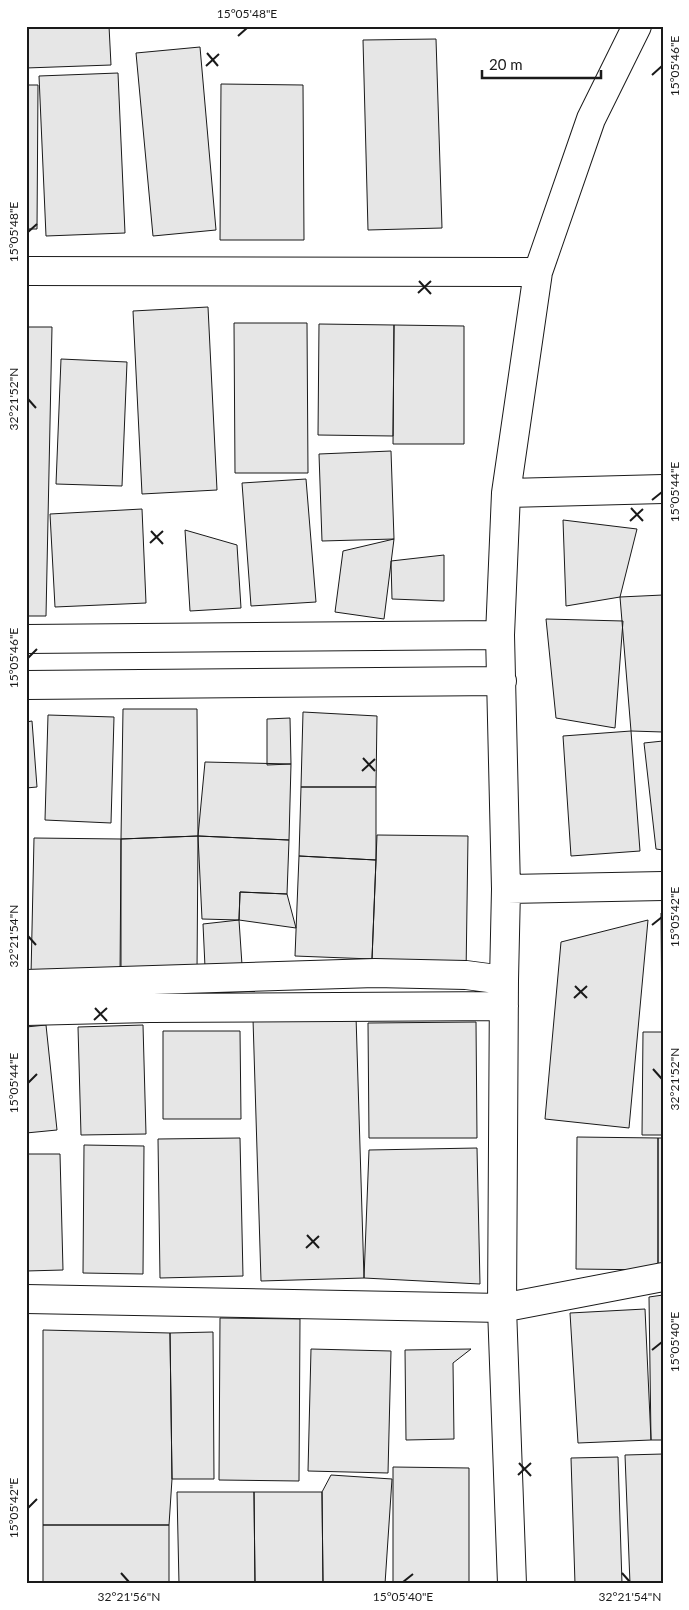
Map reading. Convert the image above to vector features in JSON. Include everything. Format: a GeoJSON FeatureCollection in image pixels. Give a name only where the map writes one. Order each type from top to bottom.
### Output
{"type":"FeatureCollection","features":[{"type":"Feature","properties":{"kind":"street"},"geometry":{"type":"LineString","coordinates":[[512,1584],[502,1308],[506,889],[500,634],[506,493],[538,272],[591,119],[637,26]]}},
{"type":"Feature","properties":{"kind":"street"},"geometry":{"type":"LineString","coordinates":[[26,271],[538,272]]}},
{"type":"Feature","properties":{"kind":"street"},"geometry":{"type":"LineString","coordinates":[[506,493],[663,489]]}},
{"type":"Feature","properties":{"kind":"street"},"geometry":{"type":"LineString","coordinates":[[26,639],[500,634]]}},
{"type":"Feature","properties":{"kind":"street"},"geometry":{"type":"LineString","coordinates":[[26,686],[502,681]]}},
{"type":"Feature","properties":{"kind":"street"},"geometry":{"type":"LineString","coordinates":[[506,889],[663,886]]}},
{"type":"Feature","properties":{"kind":"street"},"geometry":{"type":"LineString","coordinates":[[26,984],[375,973],[466,975],[504,980]]}},
{"type":"Feature","properties":{"kind":"street"},"geometry":{"type":"LineString","coordinates":[[26,1011],[160,1008],[504,1006]]}},
{"type":"Feature","properties":{"kind":"street"},"geometry":{"type":"LineString","coordinates":[[26,1299],[502,1308],[663,1277]]}},
{"type":"Feature","properties":{"kind":"building"},"geometry":{"type":"Polygon","coordinates":[[[26,26],[109,26],[111,65],[26,68],[26,26]]]}},
{"type":"Feature","properties":{"kind":"building"},"geometry":{"type":"Polygon","coordinates":[[[436,39],[442,228],[368,230],[363,40],[436,39]]]}},
{"type":"Feature","properties":{"kind":"building"},"geometry":{"type":"Polygon","coordinates":[[[200,47],[216,230],[153,236],[136,53],[200,47]]]}},
{"type":"Feature","properties":{"kind":"building"},"geometry":{"type":"Polygon","coordinates":[[[118,73],[125,233],[46,236],[39,76],[118,73]]]}},
{"type":"Feature","properties":{"kind":"building"},"geometry":{"type":"Polygon","coordinates":[[[221,84],[303,85],[304,240],[220,240],[221,84]]]}},
{"type":"Feature","properties":{"kind":"building"},"geometry":{"type":"Polygon","coordinates":[[[26,85],[38,85],[37,229],[26,229],[26,85]]]}},
{"type":"Feature","properties":{"kind":"building"},"geometry":{"type":"Polygon","coordinates":[[[208,307],[217,490],[142,494],[133,311],[208,307]]]}},
{"type":"Feature","properties":{"kind":"building"},"geometry":{"type":"Polygon","coordinates":[[[234,323],[307,323],[308,473],[235,473],[234,323]]]}},
{"type":"Feature","properties":{"kind":"building"},"geometry":{"type":"Polygon","coordinates":[[[319,324],[394,325],[393,436],[318,435],[319,324]]]}},
{"type":"Feature","properties":{"kind":"building"},"geometry":{"type":"Polygon","coordinates":[[[394,325],[464,326],[464,444],[393,444],[394,325]]]}},
{"type":"Feature","properties":{"kind":"building"},"geometry":{"type":"Polygon","coordinates":[[[26,327],[52,327],[46,616],[26,616],[26,327]]]}},
{"type":"Feature","properties":{"kind":"building"},"geometry":{"type":"Polygon","coordinates":[[[61,359],[127,362],[122,486],[56,484],[61,359]]]}},
{"type":"Feature","properties":{"kind":"building"},"geometry":{"type":"Polygon","coordinates":[[[391,451],[394,539],[322,541],[319,454],[391,451]]]}},
{"type":"Feature","properties":{"kind":"building"},"geometry":{"type":"Polygon","coordinates":[[[306,479],[316,602],[251,606],[242,483],[306,479]]]}},
{"type":"Feature","properties":{"kind":"building"},"geometry":{"type":"Polygon","coordinates":[[[142,509],[146,603],[55,607],[50,514],[142,509]]]}},
{"type":"Feature","properties":{"kind":"building"},"geometry":{"type":"Polygon","coordinates":[[[563,520],[637,529],[620,597],[566,606],[563,520]]]}},
{"type":"Feature","properties":{"kind":"building"},"geometry":{"type":"Polygon","coordinates":[[[185,530],[237,545],[241,608],[190,611],[185,530]]]}},
{"type":"Feature","properties":{"kind":"building"},"geometry":{"type":"Polygon","coordinates":[[[394,539],[384,619],[335,612],[343,551],[394,539]]]}},
{"type":"Feature","properties":{"kind":"building"},"geometry":{"type":"Polygon","coordinates":[[[444,555],[444,601],[392,599],[391,561],[444,555]]]}},
{"type":"Feature","properties":{"kind":"building"},"geometry":{"type":"Polygon","coordinates":[[[663,595],[663,732],[631,731],[620,597],[663,595]]]}},
{"type":"Feature","properties":{"kind":"building"},"geometry":{"type":"Polygon","coordinates":[[[546,619],[623,621],[615,728],[556,718],[546,619]]]}},
{"type":"Feature","properties":{"kind":"building"},"geometry":{"type":"Polygon","coordinates":[[[123,709],[197,709],[198,836],[121,839],[123,709]]]}},
{"type":"Feature","properties":{"kind":"building"},"geometry":{"type":"Polygon","coordinates":[[[303,712],[377,716],[376,787],[301,787],[303,712]]]}},
{"type":"Feature","properties":{"kind":"building"},"geometry":{"type":"Polygon","coordinates":[[[48,715],[114,717],[111,823],[45,820],[48,715]]]}},
{"type":"Feature","properties":{"kind":"building"},"geometry":{"type":"Polygon","coordinates":[[[290,718],[291,764],[267,765],[267,719],[290,718]]]}},
{"type":"Feature","properties":{"kind":"building"},"geometry":{"type":"Polygon","coordinates":[[[32,721],[37,787],[26,788],[26,722],[32,721]]]}},
{"type":"Feature","properties":{"kind":"building"},"geometry":{"type":"Polygon","coordinates":[[[631,731],[640,851],[571,856],[563,736],[631,731]]]}},
{"type":"Feature","properties":{"kind":"building"},"geometry":{"type":"Polygon","coordinates":[[[663,741],[663,850],[656,849],[644,743],[663,741]]]}},
{"type":"Feature","properties":{"kind":"building"},"geometry":{"type":"Polygon","coordinates":[[[205,762],[291,764],[289,840],[198,836],[205,762]]]}},
{"type":"Feature","properties":{"kind":"building"},"geometry":{"type":"Polygon","coordinates":[[[301,787],[376,787],[376,860],[299,856],[301,787]]]}},
{"type":"Feature","properties":{"kind":"building"},"geometry":{"type":"Polygon","coordinates":[[[377,835],[468,836],[466,975],[375,973],[372,959],[377,835]]]}},
{"type":"Feature","properties":{"kind":"building"},"geometry":{"type":"Polygon","coordinates":[[[198,836],[289,840],[287,894],[240,892],[239,920],[202,919],[198,836]]]}},
{"type":"Feature","properties":{"kind":"building"},"geometry":{"type":"Polygon","coordinates":[[[198,836],[197,972],[121,969],[121,839],[198,836]]]}},
{"type":"Feature","properties":{"kind":"building"},"geometry":{"type":"Polygon","coordinates":[[[34,838],[121,839],[120,977],[31,975],[34,838]]]}},
{"type":"Feature","properties":{"kind":"building"},"geometry":{"type":"Polygon","coordinates":[[[299,856],[376,860],[372,959],[295,956],[299,856]]]}},
{"type":"Feature","properties":{"kind":"building"},"geometry":{"type":"Polygon","coordinates":[[[240,892],[287,894],[296,928],[239,920],[240,892]]]}},
{"type":"Feature","properties":{"kind":"building"},"geometry":{"type":"Polygon","coordinates":[[[661,913],[663,913],[663,1033],[662,1033],[661,913]]]}},
{"type":"Feature","properties":{"kind":"building"},"geometry":{"type":"Polygon","coordinates":[[[239,920],[242,965],[205,967],[203,924],[239,920]]]}},
{"type":"Feature","properties":{"kind":"building"},"geometry":{"type":"Polygon","coordinates":[[[648,920],[629,1128],[545,1119],[561,942],[648,920]]]}},
{"type":"Feature","properties":{"kind":"building"},"geometry":{"type":"Polygon","coordinates":[[[356,1016],[364,1278],[261,1281],[253,1019],[356,1016]]]}},
{"type":"Feature","properties":{"kind":"building"},"geometry":{"type":"Polygon","coordinates":[[[476,1022],[477,1138],[369,1138],[368,1023],[476,1022]]]}},
{"type":"Feature","properties":{"kind":"building"},"geometry":{"type":"Polygon","coordinates":[[[46,1025],[57,1130],[26,1133],[26,1027],[46,1025]]]}},
{"type":"Feature","properties":{"kind":"building"},"geometry":{"type":"Polygon","coordinates":[[[143,1025],[146,1134],[81,1135],[78,1027],[143,1025]]]}},
{"type":"Feature","properties":{"kind":"building"},"geometry":{"type":"Polygon","coordinates":[[[163,1031],[240,1031],[241,1119],[163,1119],[163,1031]]]}},
{"type":"Feature","properties":{"kind":"building"},"geometry":{"type":"Polygon","coordinates":[[[643,1032],[663,1032],[663,1135],[642,1135],[643,1032]]]}},
{"type":"Feature","properties":{"kind":"building"},"geometry":{"type":"Polygon","coordinates":[[[577,1137],[658,1138],[658,1270],[576,1269],[577,1137]]]}},
{"type":"Feature","properties":{"kind":"building"},"geometry":{"type":"Polygon","coordinates":[[[240,1138],[243,1276],[160,1278],[158,1139],[240,1138]]]}},
{"type":"Feature","properties":{"kind":"building"},"geometry":{"type":"Polygon","coordinates":[[[658,1138],[663,1138],[663,1268],[658,1270],[658,1138]]]}},
{"type":"Feature","properties":{"kind":"building"},"geometry":{"type":"Polygon","coordinates":[[[84,1145],[144,1146],[143,1274],[83,1273],[84,1145]]]}},
{"type":"Feature","properties":{"kind":"building"},"geometry":{"type":"Polygon","coordinates":[[[477,1148],[480,1284],[364,1278],[369,1150],[477,1148]]]}},
{"type":"Feature","properties":{"kind":"building"},"geometry":{"type":"Polygon","coordinates":[[[26,1154],[60,1154],[63,1270],[26,1271],[26,1154]]]}},
{"type":"Feature","properties":{"kind":"building"},"geometry":{"type":"Polygon","coordinates":[[[663,1295],[663,1440],[651,1440],[649,1297],[663,1295]]]}},
{"type":"Feature","properties":{"kind":"building"},"geometry":{"type":"Polygon","coordinates":[[[645,1309],[651,1440],[578,1443],[570,1313],[645,1309]]]}},
{"type":"Feature","properties":{"kind":"building"},"geometry":{"type":"Polygon","coordinates":[[[220,1318],[300,1319],[299,1481],[219,1480],[220,1318]]]}},
{"type":"Feature","properties":{"kind":"building"},"geometry":{"type":"Polygon","coordinates":[[[43,1330],[170,1333],[172,1479],[169,1525],[43,1525],[43,1330]]]}},
{"type":"Feature","properties":{"kind":"building"},"geometry":{"type":"Polygon","coordinates":[[[213,1332],[214,1479],[172,1479],[170,1333],[213,1332]]]}},
{"type":"Feature","properties":{"kind":"building"},"geometry":{"type":"Polygon","coordinates":[[[311,1349],[391,1351],[388,1473],[308,1471],[311,1349]]]}},
{"type":"Feature","properties":{"kind":"building"},"geometry":{"type":"Polygon","coordinates":[[[471,1349],[453,1363],[454,1439],[406,1440],[405,1350],[471,1349]]]}},
{"type":"Feature","properties":{"kind":"building"},"geometry":{"type":"Polygon","coordinates":[[[663,1454],[663,1584],[630,1584],[625,1455],[663,1454]]]}},
{"type":"Feature","properties":{"kind":"building"},"geometry":{"type":"Polygon","coordinates":[[[618,1457],[622,1584],[575,1584],[571,1458],[618,1457]]]}},
{"type":"Feature","properties":{"kind":"building"},"geometry":{"type":"Polygon","coordinates":[[[393,1467],[469,1468],[469,1584],[393,1584],[393,1467]]]}},
{"type":"Feature","properties":{"kind":"building"},"geometry":{"type":"Polygon","coordinates":[[[331,1475],[392,1479],[385,1584],[323,1584],[322,1492],[331,1475]]]}},
{"type":"Feature","properties":{"kind":"building"},"geometry":{"type":"Polygon","coordinates":[[[177,1492],[254,1492],[255,1584],[179,1584],[177,1492]]]}},
{"type":"Feature","properties":{"kind":"building"},"geometry":{"type":"Polygon","coordinates":[[[254,1492],[322,1492],[323,1584],[255,1584],[254,1492]]]}},
{"type":"Feature","properties":{"kind":"building"},"geometry":{"type":"Polygon","coordinates":[[[43,1525],[169,1525],[169,1584],[43,1584],[43,1525]]]}}]}
